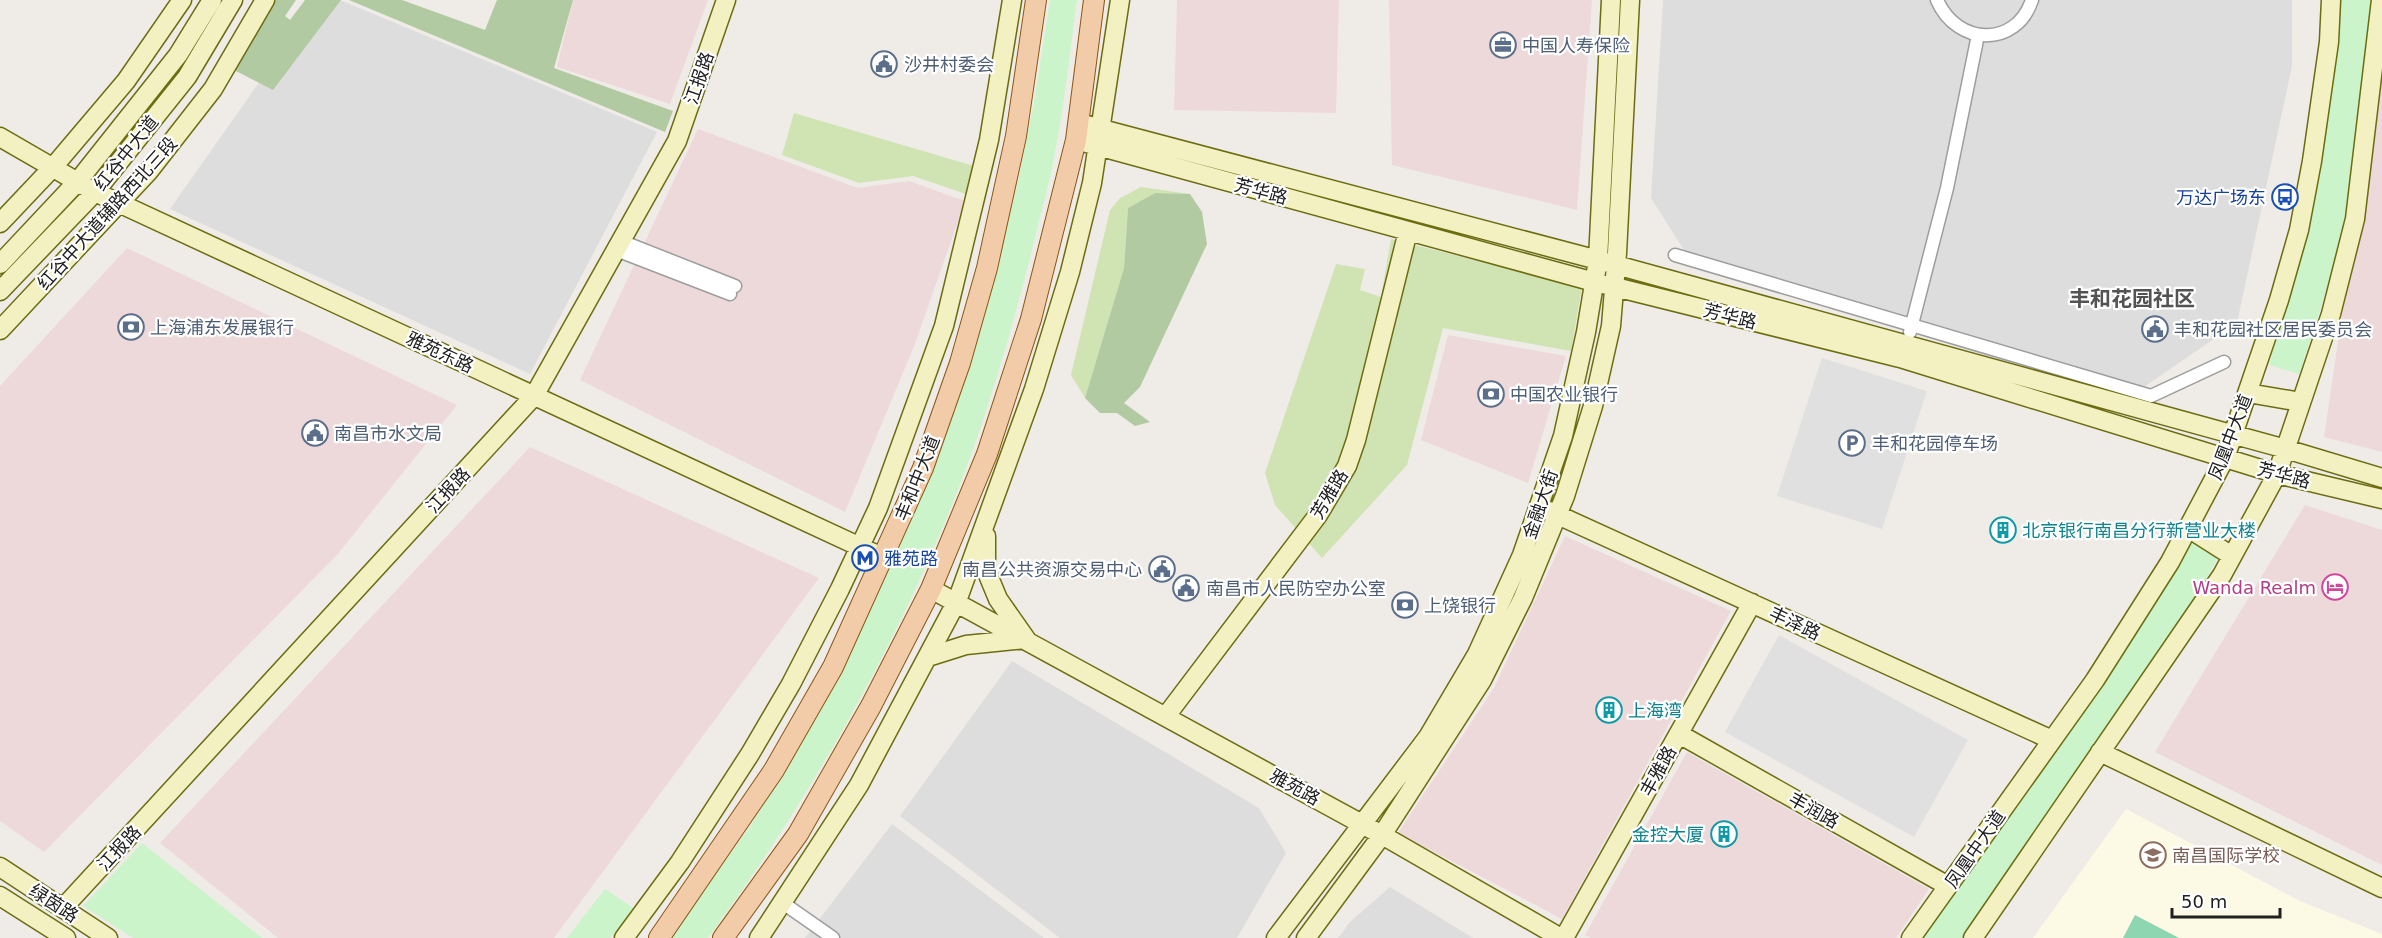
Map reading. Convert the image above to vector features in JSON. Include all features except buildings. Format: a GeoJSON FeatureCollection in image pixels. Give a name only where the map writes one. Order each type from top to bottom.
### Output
{"type":"FeatureCollection","features":[{"type":"Feature","properties":{"kind":"main road","name":"丰和中大道"},"geometry":{"type":"LineString","coordinates":[[659,938],[774,770],[833,667],[884,558],[927,457],[960,363],[987,268],[1016,136],[1036,0]]}},
{"type":"Feature","properties":{"kind":"main road"},"geometry":{"type":"LineString","coordinates":[[723,938],[798,834],[871,706],[932,589],[987,454],[1031,319],[1078,132],[1094,0]]}},
{"type":"Feature","properties":{"kind":"street"},"geometry":{"type":"LineString","coordinates":[[0,223],[54,166],[126,81],[182,0]]}},
{"type":"Feature","properties":{"kind":"street","name":"红谷中大道"},"geometry":{"type":"LineString","coordinates":[[0,264],[78,181],[178,55],[212,0]]}},
{"type":"Feature","properties":{"kind":"street","name":"红谷中大道"},"geometry":{"type":"LineString","coordinates":[[0,291],[95,192],[187,76],[233,0]]}},
{"type":"Feature","properties":{"kind":"street","name":"红谷中大道辅路西北三段"},"geometry":{"type":"LineString","coordinates":[[0,330],[149,171],[213,89],[265,0]]}},
{"type":"Feature","properties":{"kind":"street","name":"江报路"},"geometry":{"type":"LineString","coordinates":[[63,908],[534,396],[677,141],[726,0]]}},
{"type":"Feature","properties":{"kind":"street"},"geometry":{"type":"LineString","coordinates":[[624,938],[680,862],[750,754],[790,684],[878,508],[944,326],[989,140],[1012,0]]}},
{"type":"Feature","properties":{"kind":"street"},"geometry":{"type":"LineString","coordinates":[[759,938],[859,785],[957,601],[1034,389],[1070,272],[1092,183],[1120,0]]}},
{"type":"Feature","properties":{"kind":"street","name":"金融大街"},"geometry":{"type":"LineString","coordinates":[[1276,938],[1428,737],[1477,654],[1522,555],[1563,435],[1586,332],[1598,260],[1611,0]]}},
{"type":"Feature","properties":{"kind":"street","name":"金融大街"},"geometry":{"type":"LineString","coordinates":[[1306,938],[1382,835],[1482,680],[1523,598],[1558,514],[1593,406],[1611,326],[1630,0]]}},
{"type":"Feature","properties":{"kind":"street"},"geometry":{"type":"LineString","coordinates":[[1937,0],[1942,12],[1952,24],[1978,35],[1995,34],[2010,28],[2023,17],[2032,0]]}},
{"type":"Feature","properties":{"kind":"street","name":"凤凰中大道"},"geometry":{"type":"LineString","coordinates":[[1911,938],[2101,670],[2170,562],[2226,458],[2279,300],[2299,230],[2312,161],[2329,42],[2331,0]]}},
{"type":"Feature","properties":{"kind":"street"},"geometry":{"type":"LineString","coordinates":[[1973,938],[2222,575],[2277,474],[2331,314],[2355,219],[2381,0]]}},
{"type":"Feature","properties":{"kind":"street"},"geometry":{"type":"LineString","coordinates":[[1907,345],[1947,188],[1978,35]]}},
{"type":"Feature","properties":{"kind":"street","name":"芳华路"},"geometry":{"type":"LineString","coordinates":[[1078,132],[1598,260],[2286,449],[2382,478]]}},
{"type":"Feature","properties":{"kind":"street","name":"雅苑东路"},"geometry":{"type":"LineString","coordinates":[[0,137],[54,166],[95,192],[884,558]]}},
{"type":"Feature","properties":{"kind":"street","name":"芳华路"},"geometry":{"type":"LineString","coordinates":[[1099,137],[1408,231],[1593,282],[1900,358],[2277,474],[2382,499]]}},
{"type":"Feature","properties":{"kind":"street","name":"芳雅路"},"geometry":{"type":"LineString","coordinates":[[1166,716],[1318,515],[1347,466],[1356,440],[1408,231]]}},
{"type":"Feature","properties":{"kind":"street"},"geometry":{"type":"LineString","coordinates":[[618,245],[732,290]]}},
{"type":"Feature","properties":{"kind":"street"},"geometry":{"type":"LineString","coordinates":[[1675,255],[2151,396],[2224,362]]}},
{"type":"Feature","properties":{"kind":"street"},"geometry":{"type":"LineString","coordinates":[[2248,393],[2301,402]]}},
{"type":"Feature","properties":{"kind":"street","name":"丰泽路"},"geometry":{"type":"LineString","coordinates":[[1539,507],[2052,740]]}},
{"type":"Feature","properties":{"kind":"street"},"geometry":{"type":"LineString","coordinates":[[928,657],[966,645],[1026,639],[998,599],[986,570],[986,524]]}},
{"type":"Feature","properties":{"kind":"street"},"geometry":{"type":"LineString","coordinates":[[2188,528],[2232,556]]}},
{"type":"Feature","properties":{"kind":"street","name":"雅苑路"},"geometry":{"type":"LineString","coordinates":[[932,589],[1382,835],[1563,938]]}},
{"type":"Feature","properties":{"kind":"street","name":"丰雅路"},"geometry":{"type":"LineString","coordinates":[[1563,938],[1752,603]]}},
{"type":"Feature","properties":{"kind":"street","name":"丰润路"},"geometry":{"type":"LineString","coordinates":[[1679,734],[1948,886]]}},
{"type":"Feature","properties":{"kind":"street"},"geometry":{"type":"LineString","coordinates":[[2100,752],[2382,888]]}},
{"type":"Feature","properties":{"kind":"street","name":"绿茵路"},"geometry":{"type":"LineString","coordinates":[[0,867],[108,938]]}},
{"type":"Feature","properties":{"kind":"street","name":"绿茵路"},"geometry":{"type":"LineString","coordinates":[[0,896],[41,932],[66,938]]}},
{"type":"Feature","properties":{"kind":"street"},"geometry":{"type":"LineString","coordinates":[[783,903],[833,938]]}},
{"type":"Feature","properties":{"kind":"shaded area"},"geometry":{"type":"Polygon","coordinates":[[[317,0],[340,0],[657,132],[530,374],[170,209],[317,0]]]}},
{"type":"Feature","properties":{"kind":"shaded area"},"geometry":{"type":"Polygon","coordinates":[[[573,0],[708,0],[670,104],[557,67],[573,0]]]}},
{"type":"Feature","properties":{"kind":"shaded area"},"geometry":{"type":"Polygon","coordinates":[[[1177,0],[1339,0],[1336,113],[1174,110],[1177,0]]]}},
{"type":"Feature","properties":{"kind":"shaded area"},"geometry":{"type":"Polygon","coordinates":[[[1389,0],[1592,0],[1577,210],[1392,165],[1389,0]]]}},
{"type":"Feature","properties":{"kind":"shaded area"},"geometry":{"type":"Polygon","coordinates":[[[1663,0],[2292,0],[2292,66],[2237,323],[2141,389],[1689,258],[1651,198],[1663,0]]]}},
{"type":"Feature","properties":{"kind":"shaded area"},"geometry":{"type":"Polygon","coordinates":[[[2382,42],[2382,452],[2324,437],[2382,42]]]}},
{"type":"Feature","properties":{"kind":"shaded area"},"geometry":{"type":"Polygon","coordinates":[[[698,129],[858,188],[909,181],[965,201],[915,344],[845,512],[580,380],[698,129]]]}},
{"type":"Feature","properties":{"kind":"shaded area"},"geometry":{"type":"Polygon","coordinates":[[[127,248],[457,405],[337,555],[44,852],[0,821],[0,386],[127,248]]]}},
{"type":"Feature","properties":{"kind":"shaded area"},"geometry":{"type":"Polygon","coordinates":[[[1448,335],[1566,356],[1528,483],[1421,440],[1448,335]]]}},
{"type":"Feature","properties":{"kind":"shaded area","name":"丰和花园停车场"},"geometry":{"type":"Polygon","coordinates":[[[1822,358],[1927,391],[1882,529],[1777,496],[1822,358]]]}},
{"type":"Feature","properties":{"kind":"shaded area"},"geometry":{"type":"Polygon","coordinates":[[[530,447],[819,578],[554,938],[278,938],[160,843],[530,447]]]}},
{"type":"Feature","properties":{"kind":"shaded area"},"geometry":{"type":"Polygon","coordinates":[[[2305,505],[2382,530],[2382,865],[2155,752],[2305,505]]]}},
{"type":"Feature","properties":{"kind":"shaded area"},"geometry":{"type":"Polygon","coordinates":[[[1565,536],[1731,611],[1562,919],[1398,833],[1494,688],[1565,536]]]}},
{"type":"Feature","properties":{"kind":"shaded area"},"geometry":{"type":"Polygon","coordinates":[[[1779,635],[1968,740],[1914,837],[1725,732],[1779,635]]]}},
{"type":"Feature","properties":{"kind":"shaded area"},"geometry":{"type":"Polygon","coordinates":[[[1012,661],[1259,808],[1286,853],[1237,938],[1060,938],[900,816],[1012,661]]]}},
{"type":"Feature","properties":{"kind":"shaded area"},"geometry":{"type":"Polygon","coordinates":[[[1687,752],[1929,889],[1896,938],[1591,938],[1585,935],[1687,752]]]}},
{"type":"Feature","properties":{"kind":"shaded area","name":"南昌国际学校"},"geometry":{"type":"Polygon","coordinates":[[[2126,809],[2300,901],[2382,934],[2382,938],[2033,938],[2126,809]]]}},
{"type":"Feature","properties":{"kind":"shaded area"},"geometry":{"type":"Polygon","coordinates":[[[892,824],[1044,938],[805,938],[892,824]]]}},
{"type":"Feature","properties":{"kind":"shaded area"},"geometry":{"type":"Polygon","coordinates":[[[1390,887],[1473,938],[1338,938],[1350,922],[1390,887]]]}},
{"type":"Feature","properties":{"kind":"green space"},"geometry":{"type":"Polygon","coordinates":[[[269,0],[296,0],[285,16],[290,20],[305,0],[341,0],[273,90],[232,69],[269,0]]]}},
{"type":"Feature","properties":{"kind":"green space"},"geometry":{"type":"Polygon","coordinates":[[[349,0],[402,0],[485,30],[497,0],[573,0],[554,68],[673,111],[665,132],[349,0]]]}},
{"type":"Feature","properties":{"kind":"green space"},"geometry":{"type":"Polygon","coordinates":[[[1050,0],[1077,0],[1059,133],[1048,186],[1014,318],[975,444],[950,509],[923,573],[892,637],[824,762],[787,823],[708,938],[670,938],[751,825],[815,719],[901,543],[930,477],[961,388],[992,286],[1017,186],[1034,102],[1050,0]]]}},
{"type":"Feature","properties":{"kind":"green space"},"geometry":{"type":"Polygon","coordinates":[[[2338,0],[2371,0],[2362,111],[2345,221],[2330,279],[2299,374],[2269,365],[2309,228],[2334,83],[2338,0]]]}},
{"type":"Feature","properties":{"kind":"green space"},"geometry":{"type":"Polygon","coordinates":[[[794,113],[974,166],[969,195],[913,176],[859,183],[782,155],[794,113]]]}},
{"type":"Feature","properties":{"kind":"green space"},"geometry":{"type":"Polygon","coordinates":[[[1141,187],[1190,194],[1155,193],[1128,208],[1124,268],[1085,398],[1071,375],[1110,210],[1120,198],[1141,187]]]}},
{"type":"Feature","properties":{"kind":"green space"},"geometry":{"type":"Polygon","coordinates":[[[1155,193],[1190,194],[1202,212],[1207,244],[1140,387],[1124,403],[1150,422],[1135,426],[1117,413],[1100,413],[1085,398],[1124,268],[1128,208],[1155,193]]]}},
{"type":"Feature","properties":{"kind":"green space"},"geometry":{"type":"Polygon","coordinates":[[[1391,239],[1582,287],[1571,351],[1443,328],[1407,465],[1322,558],[1275,505],[1265,473],[1336,264],[1365,269],[1360,290],[1381,297],[1391,239]]]}},
{"type":"Feature","properties":{"kind":"green space"},"geometry":{"type":"Polygon","coordinates":[[[2194,542],[2215,554],[2217,559],[2179,629],[1962,938],[1923,938],[2126,646],[2185,547],[2194,542]]]}},
{"type":"Feature","properties":{"kind":"green space"},"geometry":{"type":"Polygon","coordinates":[[[142,843],[262,938],[133,938],[83,906],[142,843]]]}},
{"type":"Feature","properties":{"kind":"green space"},"geometry":{"type":"Polygon","coordinates":[[[605,889],[635,909],[610,938],[567,938],[605,889]]]}},
{"type":"Feature","properties":{"kind":"green space"},"geometry":{"type":"Polygon","coordinates":[[[2135,915],[2179,938],[2123,938],[2135,915]]]}},
{"type":"Feature","properties":{"kind":"place","name":"中国人寿保险"},"geometry":{"type":"Point","coordinates":[1503,45]}},
{"type":"Feature","properties":{"kind":"place","name":"沙井村委会"},"geometry":{"type":"Point","coordinates":[884,64]}},
{"type":"Feature","properties":{"kind":"place","name":"万达广场东"},"geometry":{"type":"Point","coordinates":[2285,197]}},
{"type":"Feature","properties":{"kind":"place","name":"上海浦东发展银行"},"geometry":{"type":"Point","coordinates":[131,327]}},
{"type":"Feature","properties":{"kind":"place","name":"丰和花园社区居民委员会"},"geometry":{"type":"Point","coordinates":[2155,329]}},
{"type":"Feature","properties":{"kind":"place","name":"中国农业银行"},"geometry":{"type":"Point","coordinates":[1491,394]}},
{"type":"Feature","properties":{"kind":"place","name":"南昌市水文局"},"geometry":{"type":"Point","coordinates":[315,433]}},
{"type":"Feature","properties":{"kind":"place","name":"丰和花园停车场"},"geometry":{"type":"Point","coordinates":[1852,443]}},
{"type":"Feature","properties":{"kind":"place","name":"北京银行南昌分行新营业大楼"},"geometry":{"type":"Point","coordinates":[2003,530]}},
{"type":"Feature","properties":{"kind":"place","name":"雅苑路"},"geometry":{"type":"Point","coordinates":[865,558]}},
{"type":"Feature","properties":{"kind":"place","name":"南昌公共资源交易中心"},"geometry":{"type":"Point","coordinates":[1162,569]}},
{"type":"Feature","properties":{"kind":"place","name":"Wanda Realm"},"geometry":{"type":"Point","coordinates":[2335,587]}},
{"type":"Feature","properties":{"kind":"place","name":"南昌市人民防空办公室"},"geometry":{"type":"Point","coordinates":[1186,588]}},
{"type":"Feature","properties":{"kind":"place","name":"上饶银行"},"geometry":{"type":"Point","coordinates":[1405,605]}},
{"type":"Feature","properties":{"kind":"place","name":"上海湾"},"geometry":{"type":"Point","coordinates":[1609,710]}},
{"type":"Feature","properties":{"kind":"place","name":"金控大厦"},"geometry":{"type":"Point","coordinates":[1724,834]}},
{"type":"Feature","properties":{"kind":"place","name":"南昌国际学校"},"geometry":{"type":"Point","coordinates":[2153,855]}},
{"type":"Feature","properties":{"kind":"district","name":"丰和花园社区"},"geometry":{"type":"Point","coordinates":[2132,299]}}]}
